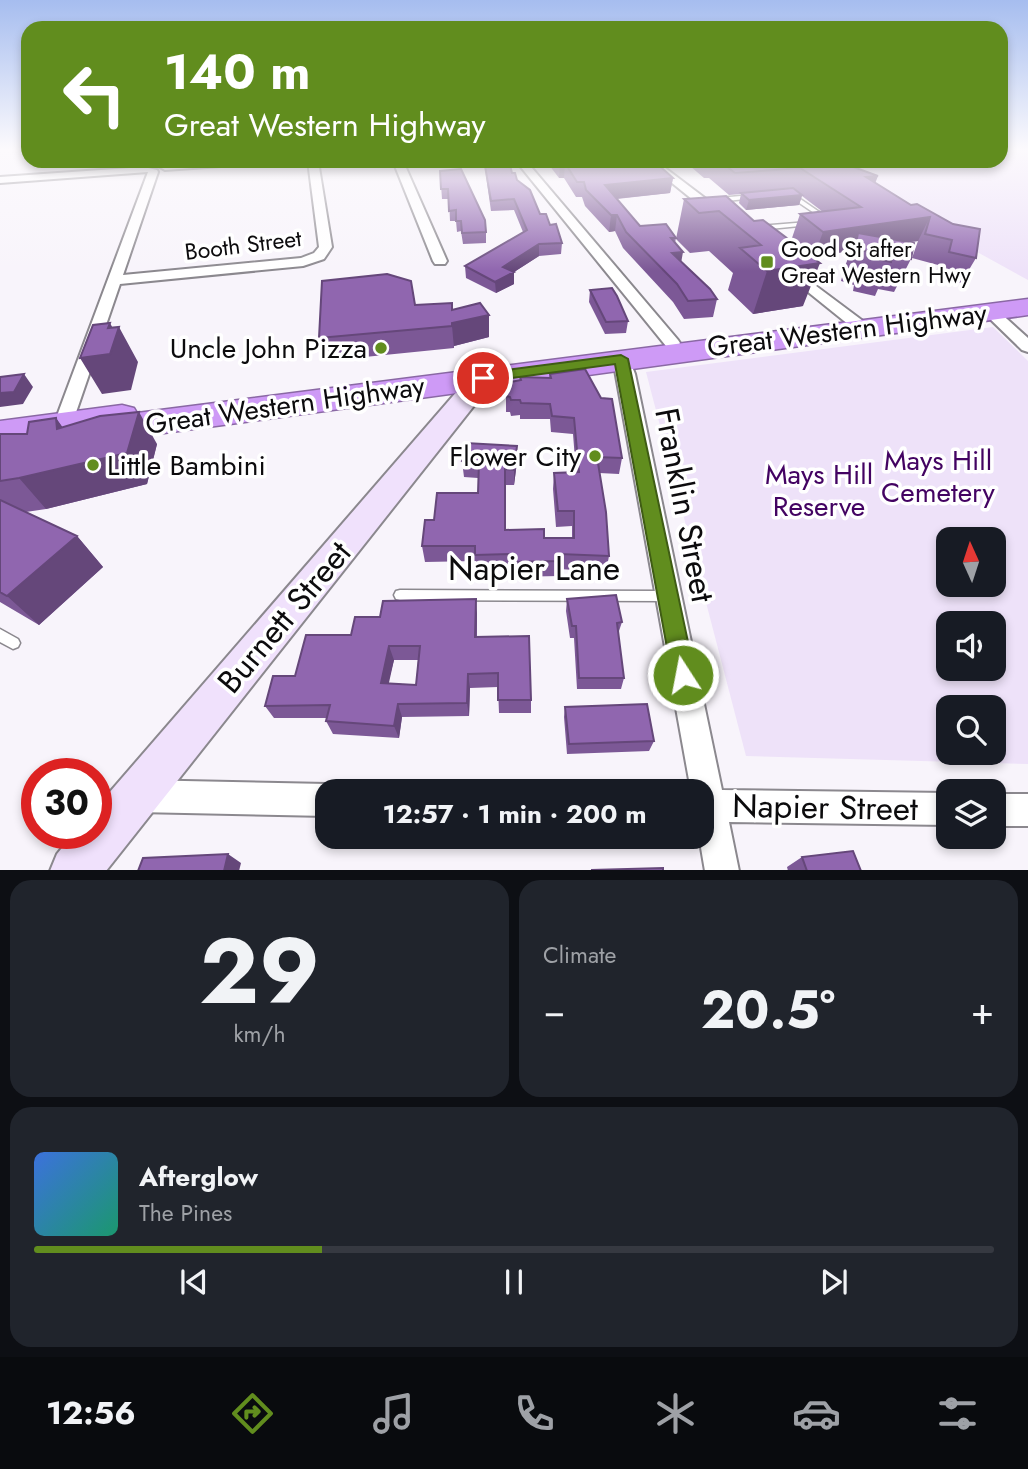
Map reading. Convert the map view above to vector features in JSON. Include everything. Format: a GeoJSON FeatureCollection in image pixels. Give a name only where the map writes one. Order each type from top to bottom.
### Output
{"type":"FeatureCollection","features":[{"type":"Feature","properties":{"kind":"highway","name":"Great Western Highway"},"geometry":{"type":"LineString","coordinates":[[0,433],[488,371],[621,359],[1028,298]]}},
{"type":"Feature","properties":{"kind":"highway","name":"Great Western Highway"},"geometry":{"type":"LineString","coordinates":[[0,443],[672,343],[1028,307]]}},
{"type":"Feature","properties":{"kind":"main road","name":"Burnett Street"},"geometry":{"type":"LineString","coordinates":[[74,870],[488,371]]}},
{"type":"Feature","properties":{"kind":"street"},"geometry":{"type":"LineString","coordinates":[[63,424],[147,190]]}},
{"type":"Feature","properties":{"kind":"street","name":"Booth Street"},"geometry":{"type":"LineString","coordinates":[[114,280],[303,262],[319,256],[326,247],[317,190]]}},
{"type":"Feature","properties":{"kind":"street"},"geometry":{"type":"LineString","coordinates":[[410,190],[440,261]]}},
{"type":"Feature","properties":{"kind":"street"},"geometry":{"type":"LineString","coordinates":[[545,190],[672,343]]}},
{"type":"Feature","properties":{"kind":"street"},"geometry":{"type":"LineString","coordinates":[[686,190],[729,223]]}},
{"type":"Feature","properties":{"kind":"street"},"geometry":{"type":"LineString","coordinates":[[779,262],[858,324]]}},
{"type":"Feature","properties":{"kind":"street"},"geometry":{"type":"LineString","coordinates":[[991,312],[1028,347]]}},
{"type":"Feature","properties":{"kind":"street","name":"Franklin Street"},"geometry":{"type":"LineString","coordinates":[[621,359],[701,779]]}},
{"type":"Feature","properties":{"kind":"street"},"geometry":{"type":"LineString","coordinates":[[136,795],[315,800]]}},
{"type":"Feature","properties":{"kind":"street","name":"Napier Street"},"geometry":{"type":"LineString","coordinates":[[714,806],[936,809]]}},
{"type":"Feature","properties":{"kind":"street"},"geometry":{"type":"LineString","coordinates":[[1006,810],[1028,810]]}},
{"type":"Feature","properties":{"kind":"street","name":"Franklin Street"},"geometry":{"type":"LineString","coordinates":[[714,838],[722,870]]}},
{"type":"Feature","properties":{"kind":"lane"},"geometry":{"type":"LineString","coordinates":[[752,229],[832,222],[791,194],[779,195]]}},
{"type":"Feature","properties":{"kind":"lane"},"geometry":{"type":"LineString","coordinates":[[702,202],[755,197]]}},
{"type":"Feature","properties":{"kind":"lane","name":"Napier Lane"},"geometry":{"type":"LineString","coordinates":[[400,595],[667,596]]}},
{"type":"Feature","properties":{"kind":"lane"},"geometry":{"type":"LineString","coordinates":[[0,635],[13,643]]}},
{"type":"Feature","properties":{"kind":"green space"},"geometry":{"type":"Polygon","coordinates":[[[864,190],[1028,190],[1028,280],[864,190]]]}},
{"type":"Feature","properties":{"kind":"green space","name":"Mays Hill Reserve"},"geometry":{"type":"Polygon","coordinates":[[[993,327],[1028,361],[1028,764],[1006,763],[1006,695],[936,695],[936,761],[746,756],[646,372],[993,327]]]}},
{"type":"Feature","properties":{"kind":"building"},"geometry":{"type":"Polygon","coordinates":[[[448,190],[471,190],[485,220],[486,232],[462,233],[461,221],[456,221],[456,210],[449,211],[448,190]]]}},
{"type":"Feature","properties":{"kind":"building"},"geometry":{"type":"Polygon","coordinates":[[[489,190],[529,190],[540,214],[546,214],[550,225],[556,224],[562,243],[539,244],[503,267],[514,272],[495,282],[465,266],[527,230],[514,199],[491,201],[489,190]]]}},
{"type":"Feature","properties":{"kind":"building"},"geometry":{"type":"Polygon","coordinates":[[[586,190],[609,190],[640,226],[666,224],[676,238],[671,238],[683,252],[672,253],[717,299],[688,301],[677,284],[626,232],[617,215],[611,215],[586,190]]]}},
{"type":"Feature","properties":{"kind":"building"},"geometry":{"type":"Polygon","coordinates":[[[795,190],[802,195],[749,200],[741,193],[795,190]]]}},
{"type":"Feature","properties":{"kind":"building"},"geometry":{"type":"Polygon","coordinates":[[[834,190],[886,190],[911,205],[917,204],[953,224],[980,229],[976,258],[949,252],[952,240],[925,234],[930,217],[823,232],[800,214],[861,207],[834,190]]]}},
{"type":"Feature","properties":{"kind":"building"},"geometry":{"type":"Polygon","coordinates":[[[726,196],[754,221],[763,220],[820,263],[767,271],[740,248],[761,245],[719,211],[699,213],[684,199],[726,196]]]}},
{"type":"Feature","properties":{"kind":"building"},"geometry":{"type":"Polygon","coordinates":[[[858,233],[914,243],[911,259],[892,256],[891,262],[868,257],[869,252],[855,248],[858,233]]]}},
{"type":"Feature","properties":{"kind":"building"},"geometry":{"type":"Polygon","coordinates":[[[387,274],[411,281],[415,305],[452,303],[452,310],[480,303],[489,315],[452,323],[452,326],[319,338],[322,281],[387,274]]]}},
{"type":"Feature","properties":{"kind":"building"},"geometry":{"type":"Polygon","coordinates":[[[612,288],[628,321],[606,322],[590,290],[612,288]]]}},
{"type":"Feature","properties":{"kind":"building"},"geometry":{"type":"Polygon","coordinates":[[[110,323],[108,328],[119,327],[110,354],[80,358],[93,325],[110,323]]]}},
{"type":"Feature","properties":{"kind":"building"},"geometry":{"type":"Polygon","coordinates":[[[585,369],[601,398],[612,399],[622,458],[597,457],[606,512],[609,556],[560,554],[560,561],[510,562],[510,554],[475,555],[475,546],[422,546],[425,520],[434,520],[437,493],[478,493],[479,462],[462,461],[466,443],[517,446],[514,470],[505,469],[505,530],[544,529],[544,538],[574,538],[574,511],[558,511],[554,473],[579,472],[574,418],[552,416],[550,404],[511,400],[506,396],[506,383],[521,380],[520,377],[551,378],[550,374],[585,369]]]}},
{"type":"Feature","properties":{"kind":"building"},"geometry":{"type":"Polygon","coordinates":[[[24,374],[14,392],[0,393],[0,377],[24,374]]]}},
{"type":"Feature","properties":{"kind":"building"},"geometry":{"type":"Polygon","coordinates":[[[139,412],[127,453],[0,481],[0,434],[27,434],[29,422],[56,418],[57,429],[100,416],[139,412]]]}},
{"type":"Feature","properties":{"kind":"building"},"geometry":{"type":"Polygon","coordinates":[[[0,500],[77,536],[7,596],[0,592],[0,500]]]}},
{"type":"Feature","properties":{"kind":"building"},"geometry":{"type":"Polygon","coordinates":[[[616,595],[622,622],[617,623],[624,678],[579,678],[576,626],[572,626],[567,599],[616,595]]]}},
{"type":"Feature","properties":{"kind":"building"},"geometry":{"type":"Polygon","coordinates":[[[476,599],[475,637],[529,636],[531,700],[498,700],[498,673],[468,674],[467,703],[398,704],[394,726],[326,721],[330,705],[265,706],[273,676],[295,676],[306,635],[351,635],[355,617],[380,617],[383,601],[476,599]],[[389,646],[381,683],[416,685],[420,646],[389,646]]]}},
{"type":"Feature","properties":{"kind":"building"},"geometry":{"type":"Polygon","coordinates":[[[647,704],[654,741],[569,744],[565,707],[647,704]]]}},
{"type":"Feature","properties":{"kind":"building"},"geometry":{"type":"Polygon","coordinates":[[[853,851],[861,870],[807,870],[802,857],[853,851]]]}},
{"type":"Feature","properties":{"kind":"building"},"geometry":{"type":"Polygon","coordinates":[[[228,854],[224,870],[138,870],[143,858],[228,854]]]}},
{"type":"Feature","properties":{"kind":"building"},"geometry":{"type":"Polygon","coordinates":[[[663,868],[663,870],[591,870],[663,868]]]}},
{"type":"Feature","properties":{"kind":"place","name":"Good St after Great Western Hwy"},"geometry":{"type":"Point","coordinates":[767,262]}},
{"type":"Feature","properties":{"kind":"place","name":"Uncle John Pizza"},"geometry":{"type":"Point","coordinates":[381,348]}},
{"type":"Feature","properties":{"kind":"place","name":"Flower City"},"geometry":{"type":"Point","coordinates":[595,456]}},
{"type":"Feature","properties":{"kind":"place","name":"Little Bambini"},"geometry":{"type":"Point","coordinates":[93,465]}},
{"type":"Feature","properties":{"kind":"route"},"geometry":{"type":"LineString","coordinates":[[483,378],[621,359],[683,675]]}},
{"type":"Feature","properties":{"kind":"park label","name":"Mays Hill Cemetery"},"geometry":{"type":"Point","coordinates":[938,476]}}]}
